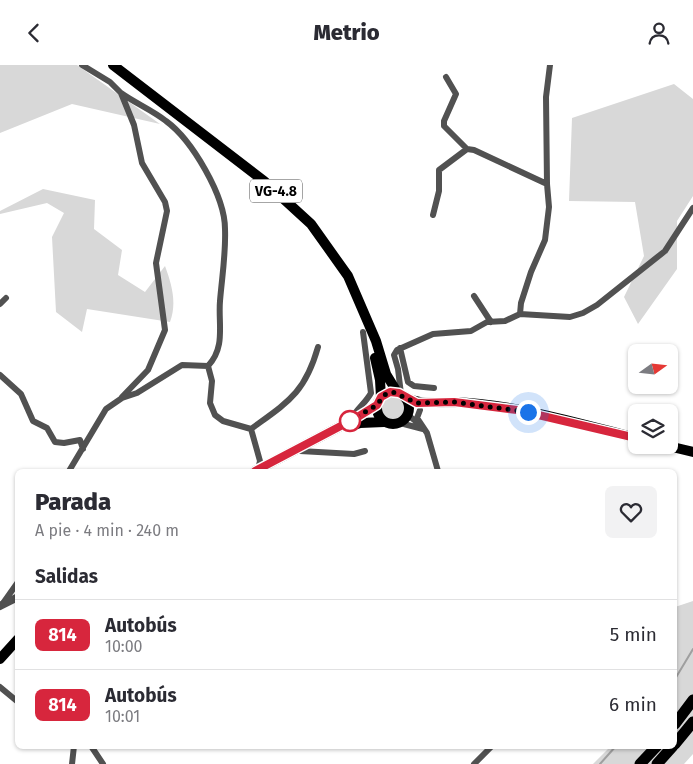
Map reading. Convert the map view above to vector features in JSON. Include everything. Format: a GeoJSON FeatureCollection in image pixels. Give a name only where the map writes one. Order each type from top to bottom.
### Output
{"type":"FeatureCollection","features":[{"type":"Feature","properties":{"kind":"highway"},"geometry":{"type":"LineString","coordinates":[[677,721],[693,700]]}},
{"type":"Feature","properties":{"kind":"highway"},"geometry":{"type":"LineString","coordinates":[[677,741],[693,722]]}},
{"type":"Feature","properties":{"kind":"highway"},"geometry":{"type":"LineString","coordinates":[[640,764],[654,749]]}},
{"type":"Feature","properties":{"kind":"highway"},"geometry":{"type":"LineString","coordinates":[[657,764],[670,749]]}},
{"type":"Feature","properties":{"kind":"main road","name":"VG-4.8"},"geometry":{"type":"LineString","coordinates":[[113,65],[264,181],[312,224],[348,276],[401,394]]}},
{"type":"Feature","properties":{"kind":"main road"},"geometry":{"type":"LineString","coordinates":[[120,65],[142,82],[160,101]]}},
{"type":"Feature","properties":{"kind":"main road","name":"VG-4.8"},"geometry":{"type":"LineString","coordinates":[[362,309],[380,380],[379,401]]}},
{"type":"Feature","properties":{"kind":"main road"},"geometry":{"type":"LineString","coordinates":[[260,468],[351,421],[390,392],[401,394],[417,403],[454,402],[539,414],[628,436]]}},
{"type":"Feature","properties":{"kind":"main road"},"geometry":{"type":"LineString","coordinates":[[401,394],[409,404],[406,417]]}},
{"type":"Feature","properties":{"kind":"main road"},"geometry":{"type":"LineString","coordinates":[[379,401],[377,413],[384,422]]}},
{"type":"Feature","properties":{"kind":"main road"},"geometry":{"type":"LineString","coordinates":[[260,468],[300,451],[317,448],[360,423],[384,422],[392,425],[420,410],[474,405]]}},
{"type":"Feature","properties":{"kind":"main road"},"geometry":{"type":"LineString","coordinates":[[678,448],[693,452]]}},
{"type":"Feature","properties":{"kind":"main road"},"geometry":{"type":"LineString","coordinates":[[0,651],[15,636]]}},
{"type":"Feature","properties":{"kind":"main road"},"geometry":{"type":"LineString","coordinates":[[0,659],[15,642]]}},
{"type":"Feature","properties":{"kind":"street"},"geometry":{"type":"LineString","coordinates":[[82,65],[110,82],[120,93],[167,121],[206,170],[218,198],[226,227],[220,311],[220,340],[217,354],[208,366]]}},
{"type":"Feature","properties":{"kind":"street"},"geometry":{"type":"LineString","coordinates":[[520,314],[521,303],[531,272],[545,240],[549,207],[546,97],[550,65]]}},
{"type":"Feature","properties":{"kind":"street"},"geometry":{"type":"LineString","coordinates":[[446,77],[456,94],[444,121],[444,126],[467,149],[474,150],[547,184]]}},
{"type":"Feature","properties":{"kind":"street"},"geometry":{"type":"LineString","coordinates":[[70,469],[106,409],[122,398],[148,370],[162,339],[165,319],[156,263],[167,211],[142,163],[134,125],[120,93]]}},
{"type":"Feature","properties":{"kind":"street"},"geometry":{"type":"LineString","coordinates":[[433,215],[439,191],[439,169],[467,149]]}},
{"type":"Feature","properties":{"kind":"street"},"geometry":{"type":"LineString","coordinates":[[394,378],[394,355],[400,348],[433,334],[472,331],[490,322],[505,321],[520,314],[570,317],[597,305],[665,251],[693,208]]}},
{"type":"Feature","properties":{"kind":"street"},"geometry":{"type":"LineString","coordinates":[[474,296],[490,322]]}},
{"type":"Feature","properties":{"kind":"street"},"geometry":{"type":"LineString","coordinates":[[0,304],[6,298]]}},
{"type":"Feature","properties":{"kind":"street"},"geometry":{"type":"LineString","coordinates":[[351,421],[356,410],[368,401],[371,393],[363,332]]}},
{"type":"Feature","properties":{"kind":"street"},"geometry":{"type":"LineString","coordinates":[[251,429],[294,396],[310,375],[318,347]]}},
{"type":"Feature","properties":{"kind":"street"},"geometry":{"type":"LineString","coordinates":[[400,348],[408,382],[414,386],[434,389]]}},
{"type":"Feature","properties":{"kind":"street"},"geometry":{"type":"LineString","coordinates":[[122,398],[136,393],[182,365],[208,366]]}},
{"type":"Feature","properties":{"kind":"street"},"geometry":{"type":"LineString","coordinates":[[208,366],[212,381],[210,403],[215,415],[224,421],[251,429],[256,438],[260,468]]}},
{"type":"Feature","properties":{"kind":"street"},"geometry":{"type":"LineString","coordinates":[[0,375],[21,394],[33,421],[47,428],[56,442],[64,443],[80,439],[83,449]]}},
{"type":"Feature","properties":{"kind":"street"},"geometry":{"type":"LineString","coordinates":[[420,410],[417,418],[427,433],[437,469]]}},
{"type":"Feature","properties":{"kind":"street"},"geometry":{"type":"LineString","coordinates":[[406,417],[421,424]]}},
{"type":"Feature","properties":{"kind":"street"},"geometry":{"type":"LineString","coordinates":[[406,417],[427,433]]}},
{"type":"Feature","properties":{"kind":"street"},"geometry":{"type":"LineString","coordinates":[[317,448],[354,454],[365,451]]}},
{"type":"Feature","properties":{"kind":"street"},"geometry":{"type":"LineString","coordinates":[[0,606],[15,587]]}},
{"type":"Feature","properties":{"kind":"street"},"geometry":{"type":"LineString","coordinates":[[0,606],[15,598]]}},
{"type":"Feature","properties":{"kind":"street"},"geometry":{"type":"LineString","coordinates":[[0,687],[15,700]]}},
{"type":"Feature","properties":{"kind":"street"},"geometry":{"type":"LineString","coordinates":[[72,764],[74,749]]}},
{"type":"Feature","properties":{"kind":"street"},"geometry":{"type":"LineString","coordinates":[[93,749],[103,764]]}},
{"type":"Feature","properties":{"kind":"street"},"geometry":{"type":"LineString","coordinates":[[474,764],[489,749]]}},
{"type":"Feature","properties":{"kind":"shaded area"},"geometry":{"type":"Polygon","coordinates":[[[0,65],[77,65],[160,124],[72,104],[0,133],[0,65]]]}},
{"type":"Feature","properties":{"kind":"shaded area"},"geometry":{"type":"Polygon","coordinates":[[[674,84],[693,99],[693,196],[677,221],[677,269],[638,324],[624,297],[644,256],[635,202],[569,201],[572,118],[674,84]]]}},
{"type":"Feature","properties":{"kind":"shaded area"},"geometry":{"type":"Polygon","coordinates":[[[43,189],[95,200],[94,229],[122,250],[118,275],[145,292],[165,266],[173,294],[170,322],[87,309],[82,332],[56,312],[52,237],[64,213],[47,203],[0,214],[0,211],[43,189]]]}},
{"type":"Feature","properties":{"kind":"shaded area"},"geometry":{"type":"Polygon","coordinates":[[[393,396],[401,400],[405,408],[401,416],[393,420],[385,416],[381,408],[385,400],[393,396]]]}},
{"type":"Feature","properties":{"kind":"shaded area"},"geometry":{"type":"Polygon","coordinates":[[[693,601],[693,754],[684,764],[593,764],[608,749],[677,749],[677,606],[693,601]]]}},
{"type":"Feature","properties":{"kind":"waterway"},"geometry":{"type":"LineString","coordinates":[[677,676],[693,649]]}},
{"type":"Feature","properties":{"kind":"waterway"},"geometry":{"type":"LineString","coordinates":[[600,764],[613,749]]}},
{"type":"Feature","properties":{"kind":"bus line","name":"814"},"geometry":{"type":"LineString","coordinates":[[259,469],[367,412],[377,405],[381,397],[390,392],[399,393],[417,403],[454,402],[517,410],[628,436]]}},
{"type":"Feature","properties":{"kind":"route"},"geometry":{"type":"LineString","coordinates":[[350,421],[377,405],[381,397],[390,392],[397,392],[417,403],[454,402],[528,412]]}}]}
